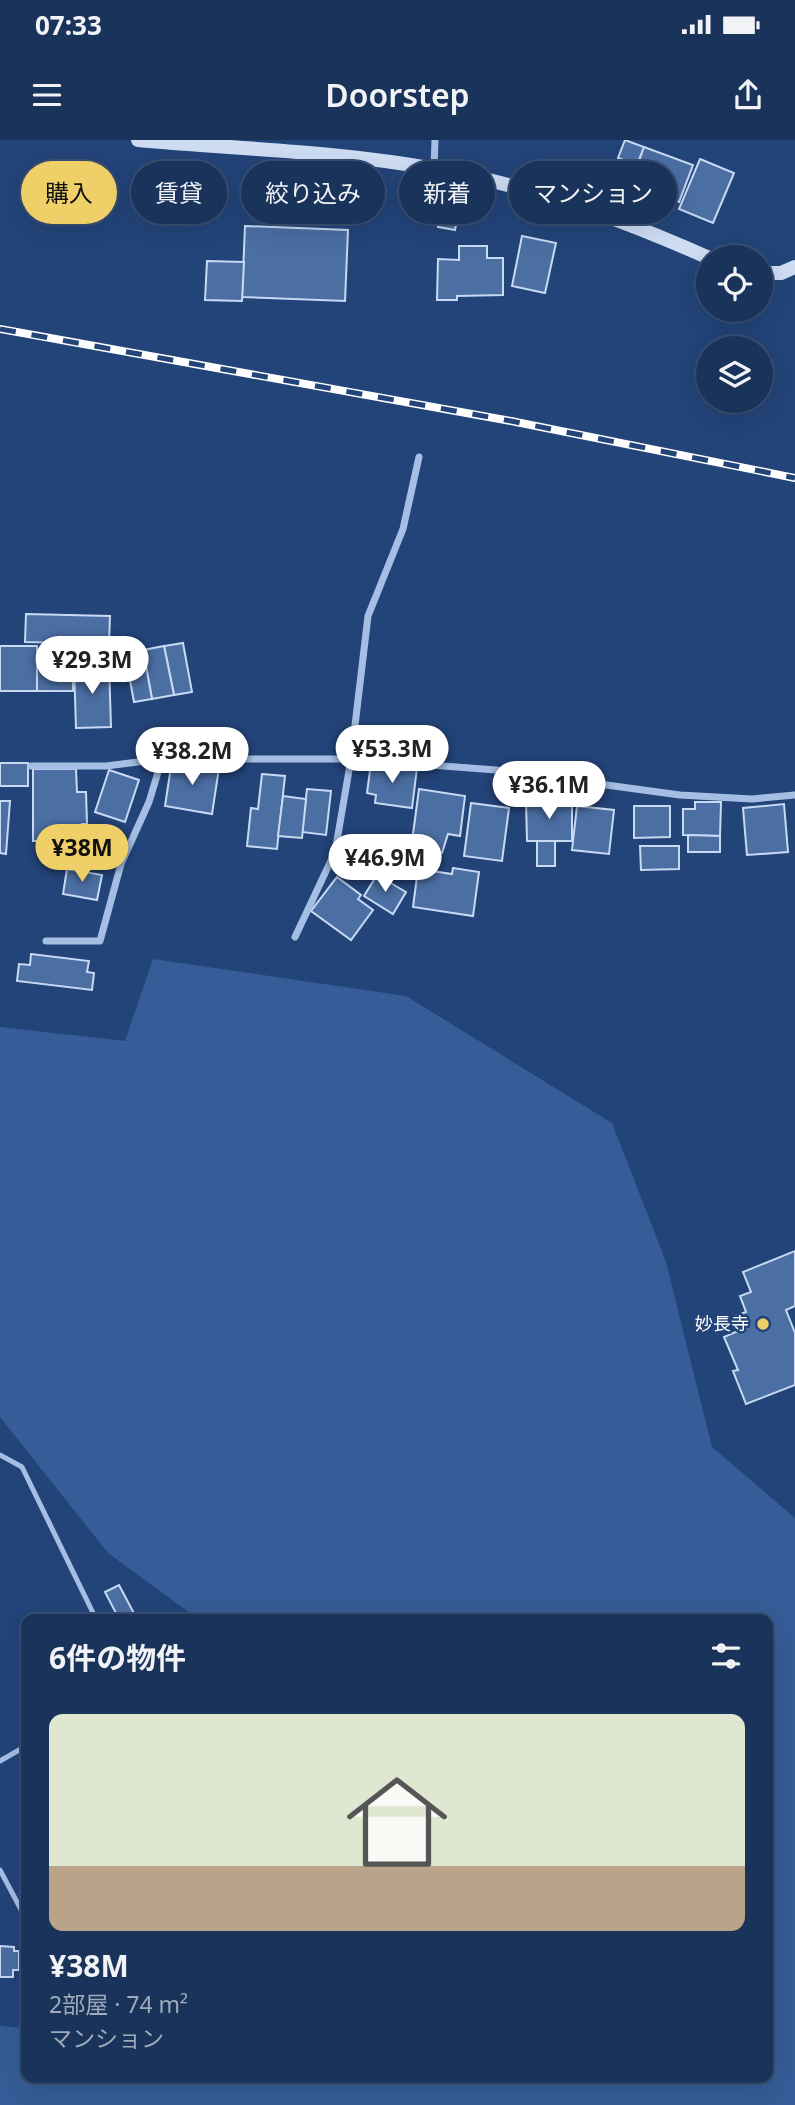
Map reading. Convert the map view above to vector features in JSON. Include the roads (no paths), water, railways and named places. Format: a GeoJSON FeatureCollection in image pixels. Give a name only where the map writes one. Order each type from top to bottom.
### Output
{"type":"FeatureCollection","features":[{"type":"Feature","properties":{"kind":"main road"},"geometry":{"type":"LineString","coordinates":[[138,140],[399,165]]}},
{"type":"Feature","properties":{"kind":"main road"},"geometry":{"type":"LineString","coordinates":[[495,183],[589,210],[696,253]]}},
{"type":"Feature","properties":{"kind":"main road"},"geometry":{"type":"LineString","coordinates":[[773,274],[781,274],[795,267]]}},
{"type":"Feature","properties":{"kind":"street"},"geometry":{"type":"LineString","coordinates":[[434,161],[435,140]]}},
{"type":"Feature","properties":{"kind":"street"},"geometry":{"type":"LineString","coordinates":[[295,937],[335,852],[351,759],[368,616],[402,529],[419,457]]}},
{"type":"Feature","properties":{"kind":"street"},"geometry":{"type":"LineString","coordinates":[[46,941],[100,941],[121,864],[149,802],[162,759]]}},
{"type":"Feature","properties":{"kind":"street"},"geometry":{"type":"LineString","coordinates":[[31,766],[106,766],[162,759],[351,759],[496,770],[680,795],[752,799],[795,795]]}},
{"type":"Feature","properties":{"kind":"lane"},"geometry":{"type":"LineString","coordinates":[[0,1455],[22,1467],[94,1614]]}},
{"type":"Feature","properties":{"kind":"lane"},"geometry":{"type":"LineString","coordinates":[[0,1761],[21,1749]]}},
{"type":"Feature","properties":{"kind":"lane"},"geometry":{"type":"LineString","coordinates":[[0,1870],[21,1910]]}},
{"type":"Feature","properties":{"kind":"railway"},"geometry":{"type":"LineString","coordinates":[[0,329],[511,421],[795,478]]}},
{"type":"Feature","properties":{"kind":"place","name":"妙長寺"},"geometry":{"type":"Point","coordinates":[763,1324]}}]}
